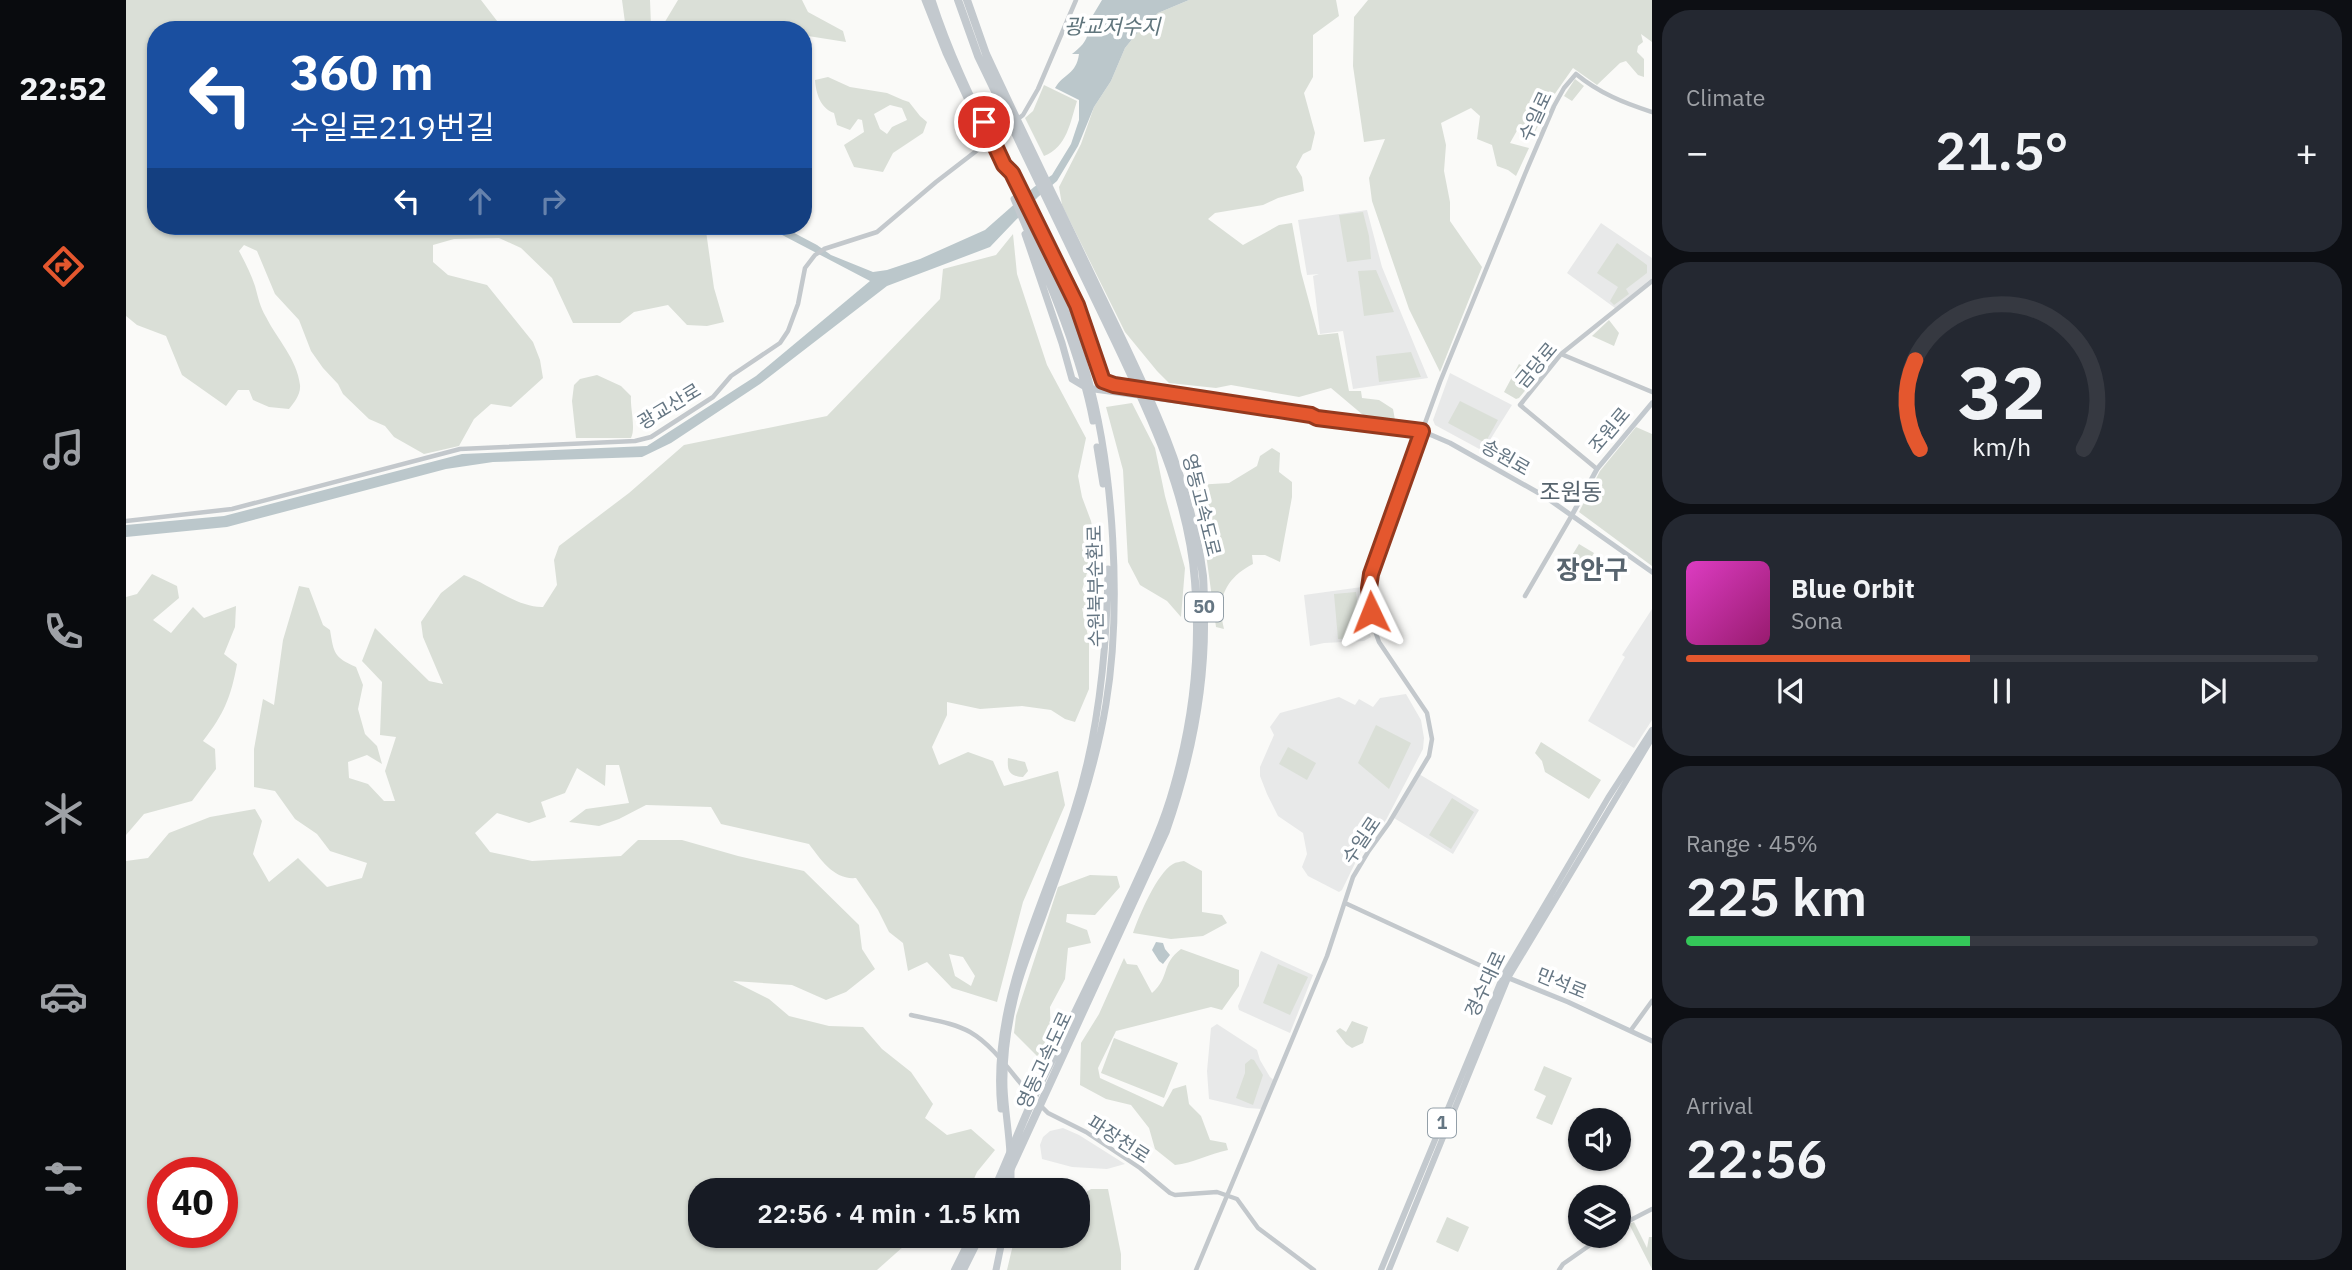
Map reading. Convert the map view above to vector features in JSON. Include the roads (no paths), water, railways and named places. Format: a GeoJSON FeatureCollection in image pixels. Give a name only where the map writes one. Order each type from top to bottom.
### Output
{"type":"FeatureCollection","features":[{"type":"Feature","properties":{"kind":"highway","name":"수원북부순환로"},"geometry":{"type":"LineString","coordinates":[[925,0],[946,53],[1004,165],[1060,296],[1092,405],[1105,463],[1109,504],[1113,602],[1111,673],[1103,720],[1086,782],[1005,1020],[999,1084],[1008,1178]]}},
{"type":"Feature","properties":{"kind":"highway","name":"수원북부순환로"},"geometry":{"type":"LineString","coordinates":[[932,0],[981,123],[1026,218]]}},
{"type":"Feature","properties":{"kind":"highway","name":"영동고속도로"},"geometry":{"type":"LineString","coordinates":[[958,0],[964,19],[1150,408],[1182,509],[1195,580],[1197,631],[1195,686],[1174,788],[1161,829],[1000,1178]]}},
{"type":"Feature","properties":{"kind":"highway","name":"영동고속도로"},"geometry":{"type":"LineString","coordinates":[[967,0],[999,92]]}},
{"type":"Feature","properties":{"kind":"highway"},"geometry":{"type":"LineString","coordinates":[[1026,218],[1042,289],[1072,379],[1082,387],[1317,418]]}},
{"type":"Feature","properties":{"kind":"highway"},"geometry":{"type":"LineString","coordinates":[[1026,218],[1077,305],[1103,381],[1317,418]]}},
{"type":"Feature","properties":{"kind":"highway","name":"영동고속도로"},"geometry":{"type":"LineString","coordinates":[[1006,1178],[1030,1115]]}},
{"type":"Feature","properties":{"kind":"highway"},"geometry":{"type":"LineString","coordinates":[[955,1270],[966,1248]]}},
{"type":"Feature","properties":{"kind":"highway"},"geometry":{"type":"LineString","coordinates":[[963,1270],[974,1248]]}},
{"type":"Feature","properties":{"kind":"highway"},"geometry":{"type":"LineString","coordinates":[[998,1270],[1002,1248]]}},
{"type":"Feature","properties":{"kind":"main road","name":"조원로"},"geometry":{"type":"LineString","coordinates":[[1572,515],[1597,469],[1652,403]]}},
{"type":"Feature","properties":{"kind":"main road","name":"송원로"},"geometry":{"type":"LineString","coordinates":[[1317,418],[1422,431],[1544,496],[1652,572]]}},
{"type":"Feature","properties":{"kind":"main road"},"geometry":{"type":"LineString","coordinates":[[1634,762],[1633,754],[1652,724]]}},
{"type":"Feature","properties":{"kind":"main road","name":"경수대로"},"geometry":{"type":"LineString","coordinates":[[1516,959],[1593,836],[1652,730]]}},
{"type":"Feature","properties":{"kind":"main road","name":"경수대로"},"geometry":{"type":"LineString","coordinates":[[1381,1270],[1495,994],[1595,821],[1652,738]]}},
{"type":"Feature","properties":{"kind":"main road"},"geometry":{"type":"LineString","coordinates":[[1634,762],[1652,747]]}},
{"type":"Feature","properties":{"kind":"main road"},"geometry":{"type":"LineString","coordinates":[[1593,836],[1591,834],[1595,821]]}},
{"type":"Feature","properties":{"kind":"main road","name":"경수대로"},"geometry":{"type":"LineString","coordinates":[[1389,1270],[1474,1063],[1506,977]]}},
{"type":"Feature","properties":{"kind":"main road","name":"만석로"},"geometry":{"type":"LineString","coordinates":[[1506,977],[1652,1041]]}},
{"type":"Feature","properties":{"kind":"main road"},"geometry":{"type":"LineString","coordinates":[[1495,994],[1496,1004]]}},
{"type":"Feature","properties":{"kind":"street","name":"광교산로"},"geometry":{"type":"LineString","coordinates":[[126,521],[232,509],[460,449],[648,438],[713,397],[731,376],[780,342],[788,331],[798,304],[805,268],[815,255],[824,249],[877,232],[936,182],[1023,115],[1038,89],[1076,0]]}},
{"type":"Feature","properties":{"kind":"street","name":"수일로"},"geometry":{"type":"LineString","coordinates":[[1196,1270],[1327,956],[1353,877],[1429,756],[1433,739],[1427,713],[1379,642],[1373,625],[1369,588],[1374,563],[1422,431],[1493,253],[1564,88],[1576,74],[1615,99],[1652,112]]}},
{"type":"Feature","properties":{"kind":"street","name":"금당로"},"geometry":{"type":"LineString","coordinates":[[1597,469],[1520,405],[1561,354],[1652,281]]}},
{"type":"Feature","properties":{"kind":"street"},"geometry":{"type":"LineString","coordinates":[[1561,354],[1652,392]]}},
{"type":"Feature","properties":{"kind":"street"},"geometry":{"type":"LineString","coordinates":[[1525,596],[1572,515]]}},
{"type":"Feature","properties":{"kind":"street","name":"만석로"},"geometry":{"type":"LineString","coordinates":[[1345,903],[1480,968],[1506,977]]}},
{"type":"Feature","properties":{"kind":"street"},"geometry":{"type":"LineString","coordinates":[[1631,1030],[1652,1001]]}},
{"type":"Feature","properties":{"kind":"street","name":"파장천로"},"geometry":{"type":"LineString","coordinates":[[911,1016],[951,1024],[971,1033],[997,1056],[1048,1113],[1086,1132],[1140,1168],[1170,1193],[1228,1194]]}},
{"type":"Feature","properties":{"kind":"street"},"geometry":{"type":"LineString","coordinates":[[1228,1194],[1237,1199],[1258,1228],[1314,1270]]}},
{"type":"Feature","properties":{"kind":"street"},"geometry":{"type":"LineString","coordinates":[[1631,1220],[1652,1209]]}},
{"type":"Feature","properties":{"kind":"street"},"geometry":{"type":"LineString","coordinates":[[1559,1270],[1563,1264],[1586,1248]]}},
{"type":"Feature","properties":{"kind":"water","name":"광교저수지"},"geometry":{"type":"Polygon","coordinates":[[[1102,0],[1189,0],[1158,13],[1125,48],[1111,81],[1094,107],[1078,146],[1057,181],[990,247],[887,286],[760,384],[671,443],[642,457],[493,462],[446,469],[227,527],[126,537],[126,525],[224,516],[462,454],[647,446],[756,376],[870,281],[782,235],[798,235],[831,255],[873,272],[887,270],[920,259],[985,230],[1034,187],[1052,175],[1071,144],[1079,120],[1079,100],[1055,88],[1075,66],[1079,54],[1072,54],[1087,35],[1086,26],[1082,22],[1090,20],[1102,0]]]}},
{"type":"Feature","properties":{"kind":"water"},"geometry":{"type":"Polygon","coordinates":[[[1156,942],[1163,943],[1170,955],[1163,964],[1152,950],[1156,942]]]}},
{"type":"Feature","properties":{"kind":"district","name":"조원동"},"geometry":{"type":"Point","coordinates":[1571,492]}},
{"type":"Feature","properties":{"kind":"district","name":"장안구"},"geometry":{"type":"Point","coordinates":[1592,570]}}]}
